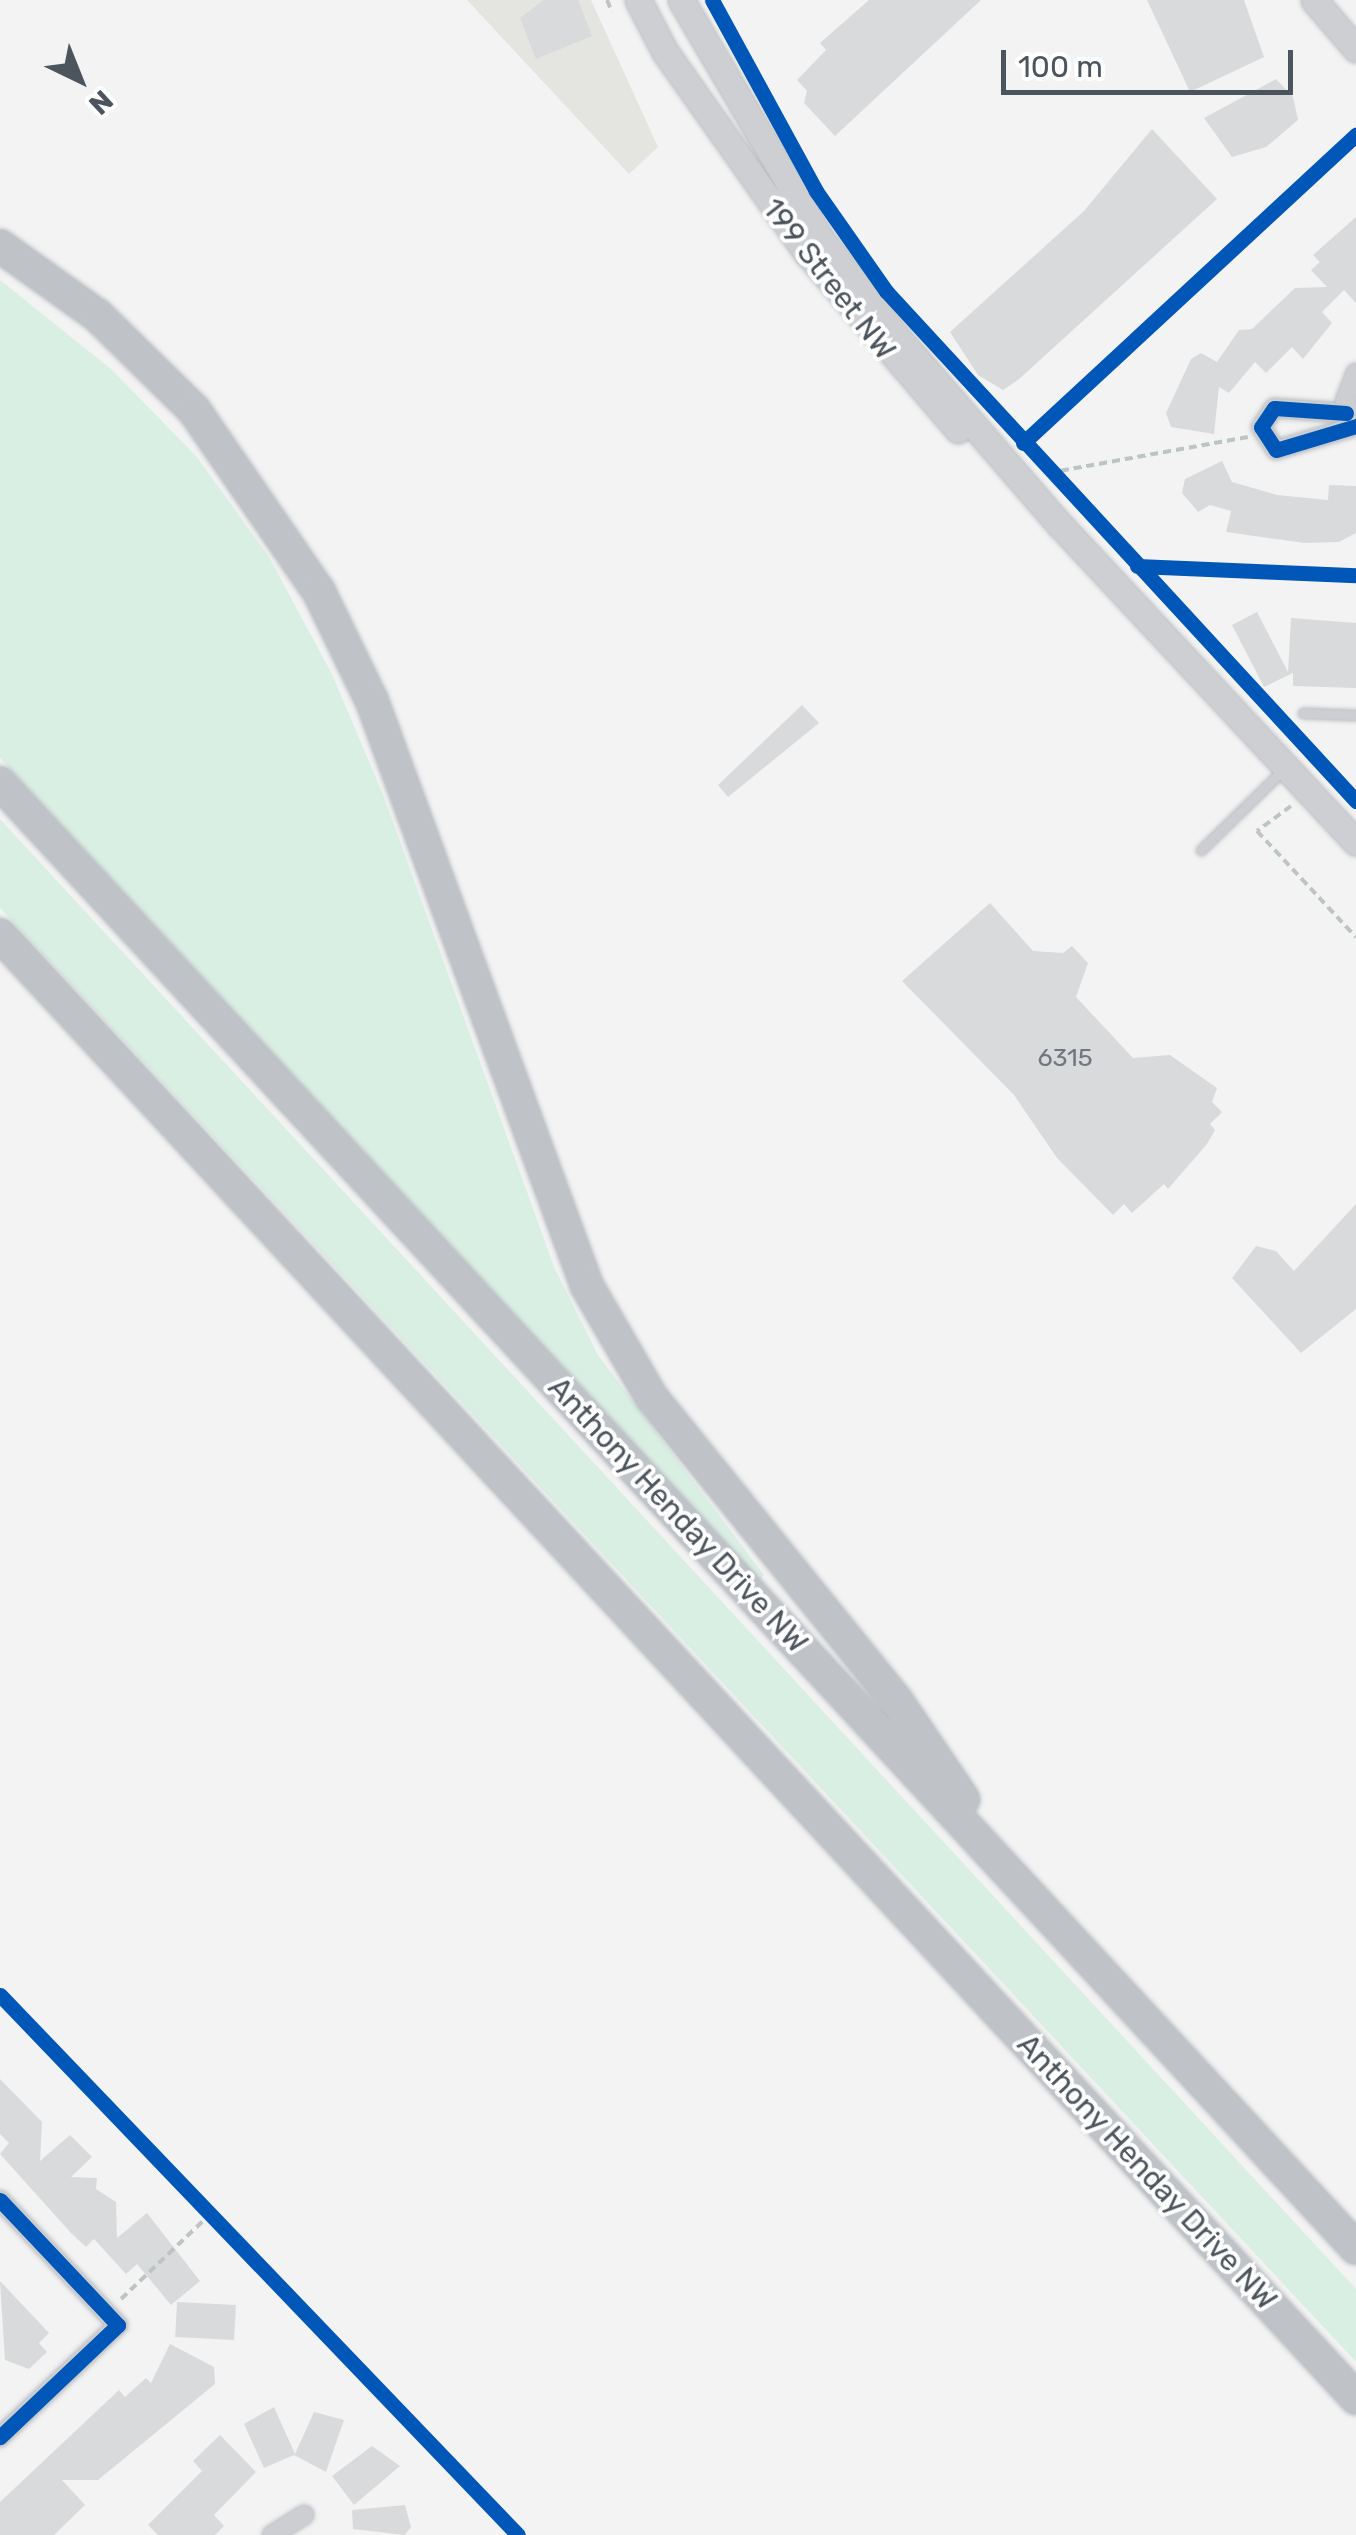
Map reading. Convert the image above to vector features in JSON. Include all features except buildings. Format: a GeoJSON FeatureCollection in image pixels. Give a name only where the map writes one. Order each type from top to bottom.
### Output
{"type":"FeatureCollection","features":[{"type":"Feature","properties":{"kind":"highway"},"geometry":{"type":"LineString","coordinates":[[0,246],[98,316],[194,410],[319,592],[372,701],[586,1286],[652,1398],[896,1700],[1025,1890]]}},
{"type":"Feature","properties":{"kind":"highway","name":"Anthony Henday Drive NW"},"geometry":{"type":"LineString","coordinates":[[0,783],[1356,2248]]}},
{"type":"Feature","properties":{"kind":"highway","name":"Anthony Henday Drive NW"},"geometry":{"type":"LineString","coordinates":[[0,935],[1356,2398]]}},
{"type":"Feature","properties":{"kind":"main road","name":"199 Street NW"},"geometry":{"type":"LineString","coordinates":[[638,0],[742,163],[885,352],[1060,525],[1356,842]]}},
{"type":"Feature","properties":{"kind":"main road","name":"199 Street NW"},"geometry":{"type":"LineString","coordinates":[[681,0],[822,240],[1060,525]]}},
{"type":"Feature","properties":{"kind":"main road"},"geometry":{"type":"LineString","coordinates":[[1314,0],[1356,49]]}},
{"type":"Feature","properties":{"kind":"street"},"geometry":{"type":"LineString","coordinates":[[1352,421],[1356,373]]}},
{"type":"Feature","properties":{"kind":"street"},"geometry":{"type":"LineString","coordinates":[[1274,408],[1352,421],[1285,449],[1263,435],[1264,417],[1274,408]]}},
{"type":"Feature","properties":{"kind":"street"},"geometry":{"type":"LineString","coordinates":[[0,2200],[118,2324],[0,2437]]}},
{"type":"Feature","properties":{"kind":"street"},"geometry":{"type":"LineString","coordinates":[[272,2535],[304,2514]]}},
{"type":"Feature","properties":{"kind":"lane"},"geometry":{"type":"LineString","coordinates":[[1303,713],[1356,715]]}},
{"type":"Feature","properties":{"kind":"lane"},"geometry":{"type":"LineString","coordinates":[[1201,850],[1286,767]]}},
{"type":"Feature","properties":{"kind":"path"},"geometry":{"type":"LineString","coordinates":[[607,0],[612,12]]}},
{"type":"Feature","properties":{"kind":"path"},"geometry":{"type":"LineString","coordinates":[[1048,473],[1263,435]]}},
{"type":"Feature","properties":{"kind":"path"},"geometry":{"type":"LineString","coordinates":[[1036,458],[1061,486]]}},
{"type":"Feature","properties":{"kind":"path"},"geometry":{"type":"LineString","coordinates":[[1308,791],[1257,831],[1356,937]]}},
{"type":"Feature","properties":{"kind":"path"},"geometry":{"type":"LineString","coordinates":[[194,2204],[220,2231]]}},
{"type":"Feature","properties":{"kind":"path"},"geometry":{"type":"LineString","coordinates":[[106,2312],[207,2218]]}},
{"type":"Feature","properties":{"kind":"shaded area"},"geometry":{"type":"Polygon","coordinates":[[[467,0],[591,0],[658,147],[629,174],[467,0]]]}},
{"type":"Feature","properties":{"kind":"green space"},"geometry":{"type":"Polygon","coordinates":[[[0,280],[111,369],[197,457],[269,557],[332,674],[384,797],[555,1269],[598,1355],[764,1575],[760,1580],[0,758],[0,280]]]}},
{"type":"Feature","properties":{"kind":"green space"},"geometry":{"type":"Polygon","coordinates":[[[0,819],[1356,2289],[1356,2362],[0,908],[0,819]]]}},
{"type":"Feature","properties":{"kind":"cycle path"},"geometry":{"type":"LineString","coordinates":[[712,0],[816,191],[886,291],[1356,801]]}},
{"type":"Feature","properties":{"kind":"cycle path"},"geometry":{"type":"LineString","coordinates":[[1023,443],[1356,135]]}},
{"type":"Feature","properties":{"kind":"cycle path"},"geometry":{"type":"LineString","coordinates":[[1346,413],[1274,408],[1261,427],[1276,450],[1356,426]]}},
{"type":"Feature","properties":{"kind":"cycle path"},"geometry":{"type":"LineString","coordinates":[[1137,566],[1356,575]]}},
{"type":"Feature","properties":{"kind":"cycle path"},"geometry":{"type":"LineString","coordinates":[[0,1995],[518,2535]]}},
{"type":"Feature","properties":{"kind":"cycle path"},"geometry":{"type":"LineString","coordinates":[[0,2200],[118,2325],[0,2437]]}}]}
